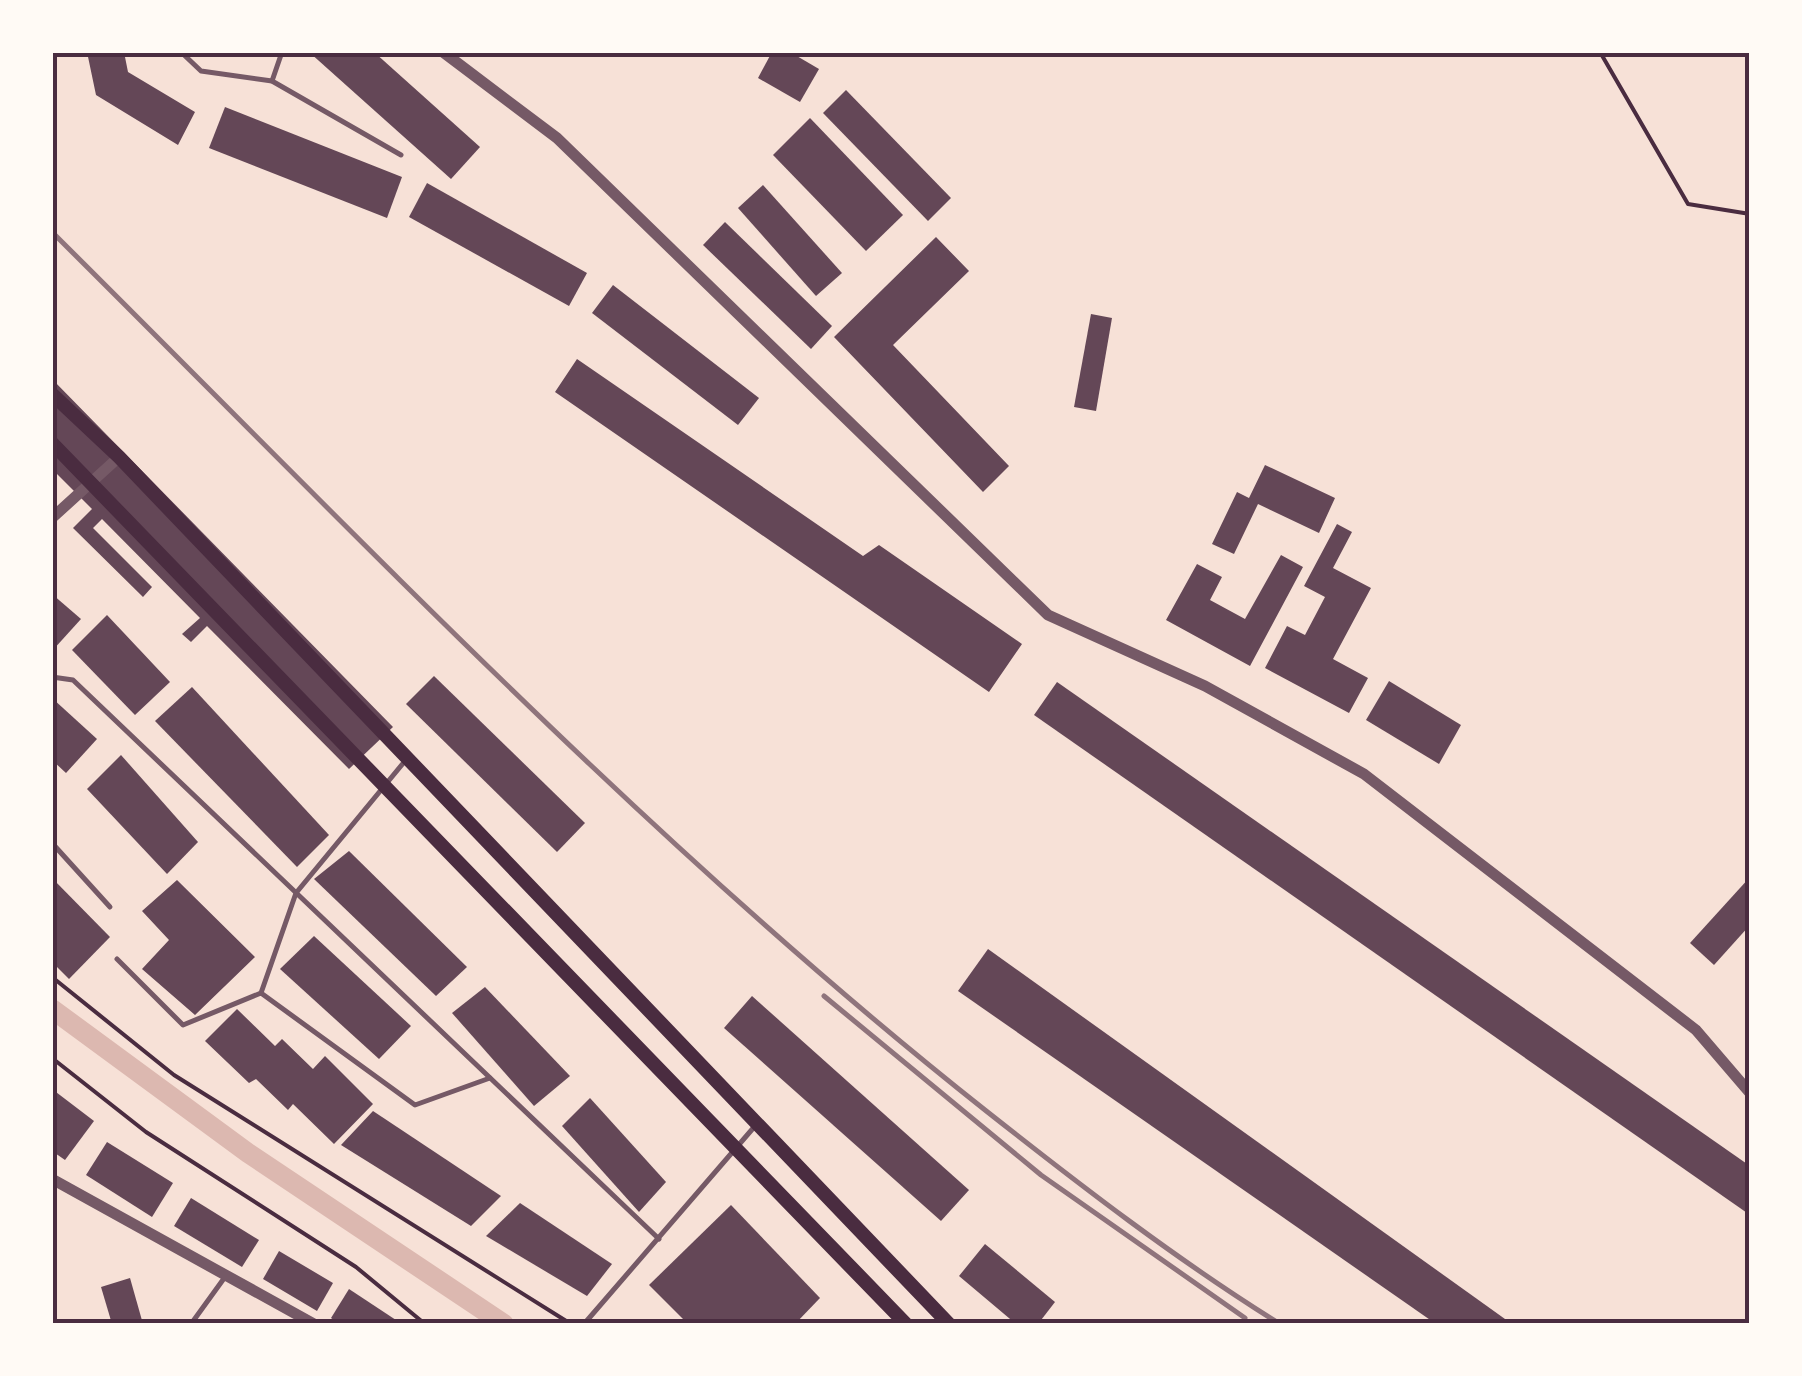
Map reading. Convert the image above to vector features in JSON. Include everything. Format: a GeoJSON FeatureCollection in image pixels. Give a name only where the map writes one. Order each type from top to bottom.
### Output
{"type":"FeatureCollection","features":[{"type":"Feature","properties":{"kind":"main road"},"geometry":{"type":"LineString","coordinates":[[52,394],[119,457],[950,1324]]}},
{"type":"Feature","properties":{"kind":"main road"},"geometry":{"type":"LineString","coordinates":[[52,443],[906,1324]]}},
{"type":"Feature","properties":{"kind":"street"},"geometry":{"type":"LineString","coordinates":[[443,52],[557,138],[1048,615],[1205,686],[1364,774],[1696,1030],[1750,1093]]}},
{"type":"Feature","properties":{"kind":"street"},"geometry":{"type":"LineString","coordinates":[[52,518],[119,457]]}},
{"type":"Feature","properties":{"kind":"street"},"geometry":{"type":"LineString","coordinates":[[52,1178],[314,1324]]}},
{"type":"Feature","properties":{"kind":"lane"},"geometry":{"type":"LineString","coordinates":[[181,52],[201,71],[272,80],[401,155]]}},
{"type":"Feature","properties":{"kind":"lane"},"geometry":{"type":"LineString","coordinates":[[272,80],[282,52]]}},
{"type":"Feature","properties":{"kind":"lane"},"geometry":{"type":"LineString","coordinates":[[52,677],[72,680],[659,1239]]}},
{"type":"Feature","properties":{"kind":"lane"},"geometry":{"type":"LineString","coordinates":[[116,959],[183,1026],[261,992],[296,893],[408,759]]}},
{"type":"Feature","properties":{"kind":"lane"},"geometry":{"type":"LineString","coordinates":[[52,843],[110,907]]}},
{"type":"Feature","properties":{"kind":"lane"},"geometry":{"type":"LineString","coordinates":[[261,992],[415,1106],[490,1078]]}},
{"type":"Feature","properties":{"kind":"lane"},"geometry":{"type":"LineString","coordinates":[[584,1324],[737,1152],[756,1124]]}},
{"type":"Feature","properties":{"kind":"lane"},"geometry":{"type":"LineString","coordinates":[[192,1324],[226,1275]]}},
{"type":"Feature","properties":{"kind":"path"},"geometry":{"type":"LineString","coordinates":[[1600,52],[1688,204],[1750,214]]}},
{"type":"Feature","properties":{"kind":"path"},"geometry":{"type":"LineString","coordinates":[[52,976],[174,1074],[571,1324]]}},
{"type":"Feature","properties":{"kind":"path"},"geometry":{"type":"LineString","coordinates":[[52,1058],[146,1132],[356,1267],[424,1324]]}},
{"type":"Feature","properties":{"kind":"building"},"geometry":{"type":"Polygon","coordinates":[[[87,52],[124,52],[128,72],[195,112],[178,145],[96,95],[87,52]]]}},
{"type":"Feature","properties":{"kind":"building"},"geometry":{"type":"Polygon","coordinates":[[[309,52],[374,52],[480,147],[451,179],[309,52]]]}},
{"type":"Feature","properties":{"kind":"building"},"geometry":{"type":"Polygon","coordinates":[[[772,52],[790,52],[819,69],[800,102],[758,78],[772,52]]]}},
{"type":"Feature","properties":{"kind":"building"},"geometry":{"type":"Polygon","coordinates":[[[846,90],[951,198],[928,221],[823,113],[846,90]]]}},
{"type":"Feature","properties":{"kind":"building"},"geometry":{"type":"Polygon","coordinates":[[[225,107],[402,177],[387,218],[209,148],[225,107]]]}},
{"type":"Feature","properties":{"kind":"building"},"geometry":{"type":"Polygon","coordinates":[[[810,118],[903,215],[866,251],[773,155],[810,118]]]}},
{"type":"Feature","properties":{"kind":"building"},"geometry":{"type":"Polygon","coordinates":[[[427,183],[587,273],[569,306],[409,217],[427,183]]]}},
{"type":"Feature","properties":{"kind":"building"},"geometry":{"type":"Polygon","coordinates":[[[763,185],[842,273],[816,296],[738,208],[763,185]]]}},
{"type":"Feature","properties":{"kind":"building"},"geometry":{"type":"Polygon","coordinates":[[[725,222],[832,326],[811,349],[703,245],[725,222]]]}},
{"type":"Feature","properties":{"kind":"building"},"geometry":{"type":"Polygon","coordinates":[[[936,237],[969,271],[893,345],[1009,466],[983,492],[834,337],[936,237]]]}},
{"type":"Feature","properties":{"kind":"building"},"geometry":{"type":"Polygon","coordinates":[[[613,285],[759,398],[738,425],[592,313],[613,285]]]}},
{"type":"Feature","properties":{"kind":"building"},"geometry":{"type":"Polygon","coordinates":[[[1091,314],[1112,318],[1096,411],[1074,407],[1091,314]]]}},
{"type":"Feature","properties":{"kind":"building"},"geometry":{"type":"Polygon","coordinates":[[[577,359],[863,556],[879,545],[1022,644],[989,692],[555,392],[577,359]]]}},
{"type":"Feature","properties":{"kind":"building"},"geometry":{"type":"Polygon","coordinates":[[[52,379],[393,727],[349,769],[207,626],[191,642],[182,634],[200,618],[102,519],[93,528],[152,587],[143,597],[73,528],[92,509],[52,469],[52,379]]]}},
{"type":"Feature","properties":{"kind":"building"},"geometry":{"type":"Polygon","coordinates":[[[1265,465],[1335,498],[1319,533],[1258,504],[1234,554],[1212,544],[1237,492],[1249,498],[1265,465]]]}},
{"type":"Feature","properties":{"kind":"building"},"geometry":{"type":"Polygon","coordinates":[[[1337,524],[1352,532],[1333,568],[1371,588],[1333,659],[1368,678],[1349,713],[1265,668],[1287,626],[1305,635],[1325,597],[1304,586],[1337,524]]]}},
{"type":"Feature","properties":{"kind":"building"},"geometry":{"type":"Polygon","coordinates":[[[1281,555],[1303,567],[1250,666],[1166,620],[1197,564],[1222,577],[1210,600],[1245,619],[1281,555]]]}},
{"type":"Feature","properties":{"kind":"building"},"geometry":{"type":"Polygon","coordinates":[[[52,594],[81,619],[52,651],[52,594]]]}},
{"type":"Feature","properties":{"kind":"building"},"geometry":{"type":"Polygon","coordinates":[[[107,615],[170,682],[135,715],[72,650],[107,615]]]}},
{"type":"Feature","properties":{"kind":"building"},"geometry":{"type":"Polygon","coordinates":[[[434,676],[585,823],[557,852],[406,704],[434,676]]]}},
{"type":"Feature","properties":{"kind":"building"},"geometry":{"type":"Polygon","coordinates":[[[1389,681],[1461,725],[1439,764],[1366,720],[1389,681]]]}},
{"type":"Feature","properties":{"kind":"building"},"geometry":{"type":"Polygon","coordinates":[[[1057,682],[1750,1166],[1750,1215],[1034,715],[1057,682]]]}},
{"type":"Feature","properties":{"kind":"building"},"geometry":{"type":"Polygon","coordinates":[[[192,687],[329,835],[297,867],[155,721],[192,687]]]}},
{"type":"Feature","properties":{"kind":"building"},"geometry":{"type":"Polygon","coordinates":[[[52,698],[97,739],[66,773],[52,760],[52,698]]]}},
{"type":"Feature","properties":{"kind":"building"},"geometry":{"type":"Polygon","coordinates":[[[121,755],[198,842],[167,874],[87,789],[121,755]]]}},
{"type":"Feature","properties":{"kind":"building"},"geometry":{"type":"Polygon","coordinates":[[[349,851],[467,967],[436,996],[314,879],[349,851]]]}},
{"type":"Feature","properties":{"kind":"building"},"geometry":{"type":"Polygon","coordinates":[[[1750,877],[1750,925],[1714,965],[1690,943],[1750,877]]]}},
{"type":"Feature","properties":{"kind":"building"},"geometry":{"type":"Polygon","coordinates":[[[52,878],[110,937],[69,979],[52,962],[52,878]]]}},
{"type":"Feature","properties":{"kind":"building"},"geometry":{"type":"Polygon","coordinates":[[[177,880],[255,957],[195,1015],[142,969],[169,940],[142,911],[177,880]]]}},
{"type":"Feature","properties":{"kind":"building"},"geometry":{"type":"Polygon","coordinates":[[[314,936],[411,1026],[379,1059],[280,969],[314,936]]]}},
{"type":"Feature","properties":{"kind":"building"},"geometry":{"type":"Polygon","coordinates":[[[988,949],[1512,1324],[1436,1324],[958,991],[988,949]]]}},
{"type":"Feature","properties":{"kind":"building"},"geometry":{"type":"Polygon","coordinates":[[[485,987],[570,1076],[534,1106],[452,1013],[485,987]]]}},
{"type":"Feature","properties":{"kind":"building"},"geometry":{"type":"Polygon","coordinates":[[[752,996],[969,1190],[941,1221],[724,1028],[752,996]]]}},
{"type":"Feature","properties":{"kind":"building"},"geometry":{"type":"Polygon","coordinates":[[[237,1009],[275,1046],[282,1039],[313,1069],[325,1056],[373,1104],[334,1144],[293,1104],[288,1110],[256,1079],[249,1083],[205,1041],[237,1009]]]}},
{"type":"Feature","properties":{"kind":"building"},"geometry":{"type":"Polygon","coordinates":[[[52,1089],[94,1121],[65,1160],[52,1151],[52,1089]]]}},
{"type":"Feature","properties":{"kind":"building"},"geometry":{"type":"Polygon","coordinates":[[[590,1098],[666,1182],[639,1212],[562,1126],[590,1098]]]}},
{"type":"Feature","properties":{"kind":"building"},"geometry":{"type":"Polygon","coordinates":[[[373,1111],[501,1196],[471,1226],[341,1145],[373,1111]]]}},
{"type":"Feature","properties":{"kind":"building"},"geometry":{"type":"Polygon","coordinates":[[[107,1142],[173,1183],[152,1217],[86,1175],[107,1142]]]}},
{"type":"Feature","properties":{"kind":"building"},"geometry":{"type":"Polygon","coordinates":[[[191,1198],[259,1240],[242,1267],[174,1226],[191,1198]]]}},
{"type":"Feature","properties":{"kind":"building"},"geometry":{"type":"Polygon","coordinates":[[[520,1203],[612,1264],[587,1296],[486,1236],[520,1203]]]}},
{"type":"Feature","properties":{"kind":"building"},"geometry":{"type":"Polygon","coordinates":[[[731,1205],[820,1298],[795,1324],[688,1324],[649,1285],[731,1205]]]}},
{"type":"Feature","properties":{"kind":"building"},"geometry":{"type":"Polygon","coordinates":[[[985,1244],[1055,1302],[1038,1324],[1016,1324],[959,1276],[985,1244]]]}},
{"type":"Feature","properties":{"kind":"building"},"geometry":{"type":"Polygon","coordinates":[[[279,1251],[333,1283],[317,1311],[263,1279],[279,1251]]]}},
{"type":"Feature","properties":{"kind":"building"},"geometry":{"type":"Polygon","coordinates":[[[130,1278],[143,1324],[112,1324],[101,1287],[130,1278]]]}},
{"type":"Feature","properties":{"kind":"building"},"geometry":{"type":"Polygon","coordinates":[[[349,1289],[402,1324],[339,1324],[331,1318],[349,1289]]]}},
{"type":"Feature","properties":{"kind":"waterway"},"geometry":{"type":"LineString","coordinates":[[52,1009],[248,1153],[504,1324]]}},
{"type":"Feature","properties":{"kind":"railway"},"geometry":{"type":"LineString","coordinates":[[52,232],[506,684],[740,903],[861,1009],[1021,1138],[1166,1248],[1280,1324]]}},
{"type":"Feature","properties":{"kind":"railway"},"geometry":{"type":"LineString","coordinates":[[824,996],[1041,1175],[1245,1318]]}}]}
